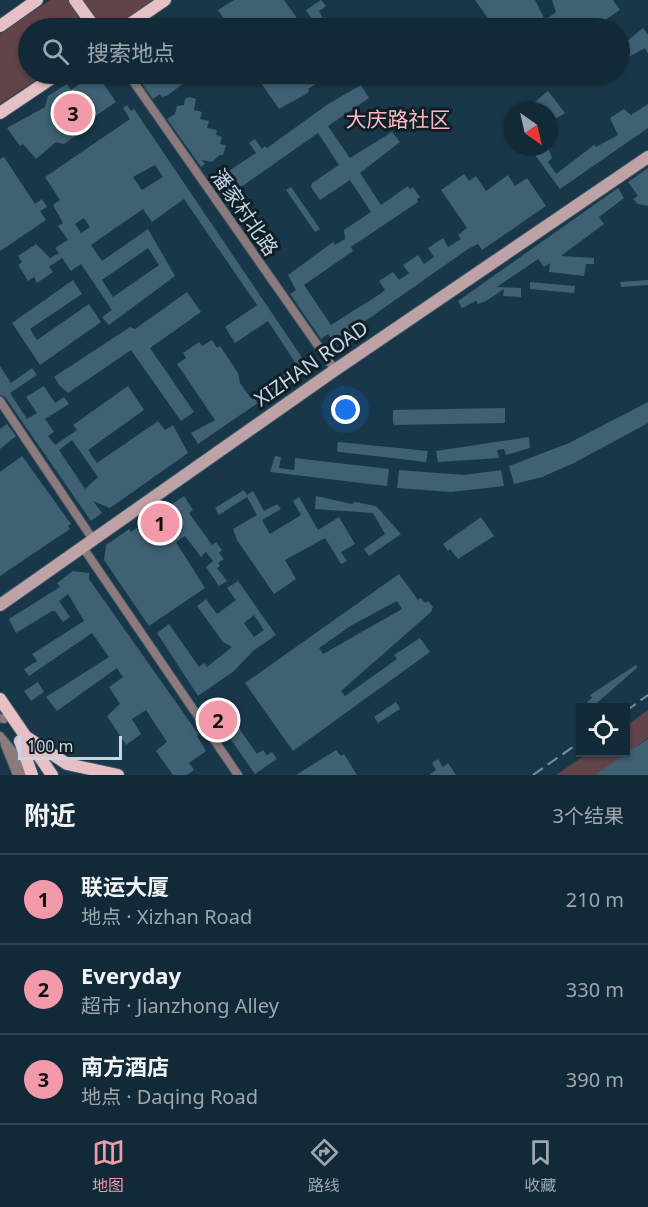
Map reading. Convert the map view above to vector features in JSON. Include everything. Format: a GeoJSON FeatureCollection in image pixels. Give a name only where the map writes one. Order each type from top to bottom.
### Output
{"type":"FeatureCollection","features":[{"type":"Feature","properties":{"kind":"main road"},"geometry":{"type":"LineString","coordinates":[[0,26],[37,0]]}},
{"type":"Feature","properties":{"kind":"main road"},"geometry":{"type":"LineString","coordinates":[[75,0],[88,18]]}},
{"type":"Feature","properties":{"kind":"main road"},"geometry":{"type":"LineString","coordinates":[[83,0],[96,18]]}},
{"type":"Feature","properties":{"kind":"main road"},"geometry":{"type":"LineString","coordinates":[[139,18],[165,0]]}},
{"type":"Feature","properties":{"kind":"main road"},"geometry":{"type":"LineString","coordinates":[[0,113],[43,84]]}},
{"type":"Feature","properties":{"kind":"main road"},"geometry":{"type":"LineString","coordinates":[[0,699],[42,775]]}},
{"type":"Feature","properties":{"kind":"main road"},"geometry":{"type":"LineString","coordinates":[[1,717],[52,775]]}},
{"type":"Feature","properties":{"kind":"main road"},"geometry":{"type":"LineString","coordinates":[[22,739],[32,775]]}},
{"type":"Feature","properties":{"kind":"main road"},"geometry":{"type":"LineString","coordinates":[[22,739],[68,764],[118,775]]}},
{"type":"Feature","properties":{"kind":"street","name":"潘家村北路"},"geometry":{"type":"LineString","coordinates":[[135,84],[335,370]]}},
{"type":"Feature","properties":{"kind":"street","name":"XIZHAN ROAD"},"geometry":{"type":"LineString","coordinates":[[0,606],[335,370],[648,158]]}},
{"type":"Feature","properties":{"kind":"street"},"geometry":{"type":"LineString","coordinates":[[0,401],[94,541]]}},
{"type":"Feature","properties":{"kind":"street"},"geometry":{"type":"LineString","coordinates":[[84,549],[238,775]]}},
{"type":"Feature","properties":{"kind":"street"},"geometry":{"type":"LineString","coordinates":[[2,741],[17,775]]}},
{"type":"Feature","properties":{"kind":"street"},"geometry":{"type":"LineString","coordinates":[[2,741],[14,753],[25,775]]}},
{"type":"Feature","properties":{"kind":"shaded area"},"geometry":{"type":"Polygon","coordinates":[[[50,0],[158,0],[132,18],[24,18],[50,0]]]}},
{"type":"Feature","properties":{"kind":"shaded area"},"geometry":{"type":"Polygon","coordinates":[[[18,22],[18,84],[30,84],[0,104],[0,34],[18,22]]]}},
{"type":"Feature","properties":{"kind":"shaded area"},"geometry":{"type":"Polygon","coordinates":[[[648,710],[648,738],[630,751],[630,723],[648,710]]]}},
{"type":"Feature","properties":{"kind":"shaded area"},"geometry":{"type":"Polygon","coordinates":[[[582,757],[622,757],[597,775],[556,775],[582,757]]]}},
{"type":"Feature","properties":{"kind":"building"},"geometry":{"type":"Polygon","coordinates":[[[234,0],[284,0],[297,18],[223,18],[218,10],[234,0]]]}},
{"type":"Feature","properties":{"kind":"building"},"geometry":{"type":"Polygon","coordinates":[[[321,0],[326,6],[319,11],[323,18],[311,18],[306,10],[321,0]]]}},
{"type":"Feature","properties":{"kind":"building"},"geometry":{"type":"Polygon","coordinates":[[[475,0],[535,0],[544,18],[488,18],[475,0]]]}},
{"type":"Feature","properties":{"kind":"building"},"geometry":{"type":"Polygon","coordinates":[[[552,0],[613,0],[620,10],[608,18],[548,18],[556,12],[552,0]]]}},
{"type":"Feature","properties":{"kind":"building"},"geometry":{"type":"Polygon","coordinates":[[[643,28],[648,35],[648,54],[645,48],[630,56],[630,39],[643,28]]]}},
{"type":"Feature","properties":{"kind":"building"},"geometry":{"type":"Polygon","coordinates":[[[67,84],[71,90],[79,84],[104,84],[116,102],[91,119],[94,124],[64,144],[56,142],[36,159],[23,144],[20,146],[7,128],[45,107],[48,96],[67,84]]]}},
{"type":"Feature","properties":{"kind":"building"},"geometry":{"type":"Polygon","coordinates":[[[142,84],[183,84],[168,95],[162,97],[160,94],[153,99],[142,84]]]}},
{"type":"Feature","properties":{"kind":"building"},"geometry":{"type":"Polygon","coordinates":[[[262,84],[316,84],[308,89],[306,94],[279,109],[262,84]]]}},
{"type":"Feature","properties":{"kind":"building"},"geometry":{"type":"Polygon","coordinates":[[[361,85],[369,98],[328,126],[350,158],[392,132],[400,142],[360,173],[381,205],[408,186],[410,189],[413,187],[420,197],[417,199],[418,202],[351,247],[353,251],[304,285],[331,325],[385,290],[379,281],[393,272],[399,280],[409,273],[403,265],[418,255],[424,264],[434,257],[428,248],[443,238],[448,247],[461,239],[458,235],[467,228],[441,190],[464,174],[469,181],[476,176],[486,191],[508,175],[515,186],[527,178],[546,206],[482,250],[478,244],[468,249],[334,343],[328,334],[321,339],[290,294],[296,290],[288,275],[333,242],[335,245],[345,239],[344,230],[371,212],[350,180],[320,200],[311,187],[312,183],[339,165],[318,133],[227,197],[238,213],[235,215],[207,176],[211,174],[215,180],[256,153],[249,143],[255,139],[262,149],[265,146],[267,148],[328,104],[361,85]]]}},
{"type":"Feature","properties":{"kind":"building"},"geometry":{"type":"Polygon","coordinates":[[[548,91],[556,102],[535,102],[548,91]]]}},
{"type":"Feature","properties":{"kind":"building"},"geometry":{"type":"Polygon","coordinates":[[[189,97],[196,99],[194,110],[202,112],[200,119],[209,121],[207,128],[217,130],[216,135],[222,137],[220,144],[226,145],[223,155],[212,162],[202,160],[205,164],[201,167],[167,119],[175,114],[177,106],[184,105],[185,99],[189,97]]]}},
{"type":"Feature","properties":{"kind":"building"},"geometry":{"type":"Polygon","coordinates":[[[558,104],[565,113],[558,117],[558,104]]]}},
{"type":"Feature","properties":{"kind":"building"},"geometry":{"type":"Polygon","coordinates":[[[648,104],[648,128],[560,189],[536,156],[551,156],[548,162],[556,174],[594,145],[596,147],[618,135],[610,118],[624,109],[631,115],[648,104]]]}},
{"type":"Feature","properties":{"kind":"building"},"geometry":{"type":"Polygon","coordinates":[[[127,105],[131,111],[134,109],[305,362],[298,367],[268,321],[235,343],[225,327],[257,305],[184,199],[152,222],[143,209],[91,245],[102,261],[148,229],[175,276],[109,325],[102,317],[112,310],[81,264],[71,271],[62,258],[49,267],[53,272],[37,283],[34,277],[28,281],[18,265],[22,262],[18,256],[36,244],[50,258],[59,253],[55,248],[68,240],[58,226],[63,223],[53,205],[60,200],[45,177],[130,119],[123,108],[127,105]],[[155,165],[133,177],[142,190],[163,177],[155,165]],[[84,218],[75,224],[81,233],[90,227],[84,218]],[[148,248],[102,280],[113,297],[159,265],[148,248]]]}},
{"type":"Feature","properties":{"kind":"building"},"geometry":{"type":"Polygon","coordinates":[[[4,157],[35,204],[42,199],[47,207],[40,211],[46,220],[0,251],[0,159],[4,157]]]}},
{"type":"Feature","properties":{"kind":"building"},"geometry":{"type":"Polygon","coordinates":[[[648,168],[648,206],[638,204],[633,199],[638,196],[628,182],[648,168]]]}},
{"type":"Feature","properties":{"kind":"building"},"geometry":{"type":"Polygon","coordinates":[[[291,187],[320,229],[315,232],[286,190],[291,187]]]}},
{"type":"Feature","properties":{"kind":"building"},"geometry":{"type":"Polygon","coordinates":[[[618,188],[624,198],[599,217],[604,224],[561,256],[594,258],[594,264],[586,264],[584,276],[549,272],[550,263],[544,267],[538,259],[497,287],[521,288],[521,297],[503,296],[504,289],[486,301],[478,304],[476,301],[462,308],[458,301],[618,188]]]}},
{"type":"Feature","properties":{"kind":"building"},"geometry":{"type":"Polygon","coordinates":[[[73,280],[82,294],[30,329],[37,340],[89,304],[101,322],[40,365],[12,323],[73,280]]]}},
{"type":"Feature","properties":{"kind":"building"},"geometry":{"type":"Polygon","coordinates":[[[648,280],[648,285],[621,287],[620,282],[648,280]]]}},
{"type":"Feature","properties":{"kind":"building"},"geometry":{"type":"Polygon","coordinates":[[[530,282],[575,286],[574,293],[530,289],[530,282]]]}},
{"type":"Feature","properties":{"kind":"building"},"geometry":{"type":"Polygon","coordinates":[[[187,292],[201,312],[150,348],[194,412],[181,421],[131,350],[68,393],[60,386],[54,377],[130,327],[135,329],[187,292]]]}},
{"type":"Feature","properties":{"kind":"building"},"geometry":{"type":"Polygon","coordinates":[[[212,340],[217,348],[220,346],[238,373],[240,383],[250,397],[252,395],[258,403],[198,444],[191,433],[215,420],[177,364],[186,358],[183,353],[199,342],[202,346],[212,340]]]}},
{"type":"Feature","properties":{"kind":"building"},"geometry":{"type":"Polygon","coordinates":[[[0,366],[11,383],[32,368],[37,375],[10,393],[27,419],[37,413],[26,397],[44,386],[55,403],[64,397],[69,404],[45,419],[54,432],[48,436],[55,445],[77,430],[73,425],[128,386],[144,410],[88,450],[97,463],[158,421],[165,430],[173,425],[188,453],[110,508],[93,501],[102,513],[91,521],[5,397],[0,395],[0,366]],[[72,440],[59,450],[85,489],[98,477],[72,440]]]}},
{"type":"Feature","properties":{"kind":"building"},"geometry":{"type":"Polygon","coordinates":[[[296,366],[302,376],[271,398],[267,386],[296,366]]]}},
{"type":"Feature","properties":{"kind":"building"},"geometry":{"type":"Polygon","coordinates":[[[648,402],[648,423],[574,463],[542,477],[514,484],[509,466],[569,443],[648,402]]]}},
{"type":"Feature","properties":{"kind":"building"},"geometry":{"type":"Polygon","coordinates":[[[505,408],[505,423],[394,425],[393,422],[393,410],[505,408]]]}},
{"type":"Feature","properties":{"kind":"building"},"geometry":{"type":"Polygon","coordinates":[[[7,424],[16,436],[0,449],[0,429],[7,424]]]}},
{"type":"Feature","properties":{"kind":"building"},"geometry":{"type":"Polygon","coordinates":[[[529,437],[530,448],[506,455],[504,449],[497,450],[499,458],[438,462],[436,451],[529,437]]]}},
{"type":"Feature","properties":{"kind":"building"},"geometry":{"type":"Polygon","coordinates":[[[338,442],[428,451],[426,462],[340,452],[337,451],[338,442]]]}},
{"type":"Feature","properties":{"kind":"building"},"geometry":{"type":"Polygon","coordinates":[[[22,456],[71,524],[68,526],[70,529],[0,576],[0,472],[22,456]]]}},
{"type":"Feature","properties":{"kind":"building"},"geometry":{"type":"Polygon","coordinates":[[[275,456],[281,457],[279,468],[294,470],[295,458],[389,469],[387,486],[270,472],[275,456]]]}},
{"type":"Feature","properties":{"kind":"building"},"geometry":{"type":"Polygon","coordinates":[[[399,470],[464,475],[501,470],[504,486],[451,492],[397,488],[399,470]]]}},
{"type":"Feature","properties":{"kind":"building"},"geometry":{"type":"Polygon","coordinates":[[[244,490],[247,495],[253,491],[264,511],[277,504],[281,509],[262,520],[270,534],[301,515],[293,501],[299,497],[318,530],[339,517],[355,544],[341,552],[347,561],[341,564],[325,538],[285,560],[296,579],[274,594],[237,540],[233,529],[257,515],[247,497],[219,515],[215,508],[244,490]]]}},
{"type":"Feature","properties":{"kind":"building"},"geometry":{"type":"Polygon","coordinates":[[[184,496],[193,510],[189,513],[212,545],[216,542],[222,550],[219,553],[224,559],[218,563],[220,566],[217,568],[227,581],[219,586],[206,567],[213,561],[206,552],[201,557],[185,536],[176,542],[205,588],[149,626],[104,560],[106,545],[129,529],[131,532],[184,496]]]}},
{"type":"Feature","properties":{"kind":"building"},"geometry":{"type":"Polygon","coordinates":[[[316,496],[352,504],[355,502],[376,506],[401,534],[369,556],[364,549],[385,534],[373,513],[315,509],[316,496]]]}},
{"type":"Feature","properties":{"kind":"building"},"geometry":{"type":"Polygon","coordinates":[[[481,517],[494,536],[458,559],[443,544],[481,517]]]}},
{"type":"Feature","properties":{"kind":"building"},"geometry":{"type":"Polygon","coordinates":[[[73,571],[89,573],[89,579],[199,735],[197,736],[206,751],[189,763],[194,770],[187,775],[173,775],[156,751],[167,742],[146,710],[132,719],[141,734],[126,745],[107,716],[120,704],[109,687],[123,677],[117,668],[57,711],[46,697],[109,657],[92,633],[29,676],[24,669],[37,661],[32,654],[84,621],[68,594],[59,601],[70,617],[63,622],[55,611],[52,611],[16,633],[9,619],[60,587],[57,583],[73,571]]]}},
{"type":"Feature","properties":{"kind":"building"},"geometry":{"type":"Polygon","coordinates":[[[399,574],[418,600],[421,598],[425,603],[428,601],[433,607],[431,612],[341,691],[345,696],[397,659],[394,655],[420,638],[430,652],[293,751],[245,683],[399,574]],[[397,601],[352,625],[319,648],[323,654],[402,609],[397,601]]]}},
{"type":"Feature","properties":{"kind":"building"},"geometry":{"type":"Polygon","coordinates":[[[238,581],[276,635],[253,651],[234,671],[198,696],[157,633],[169,624],[199,667],[204,663],[207,667],[232,647],[223,642],[197,606],[206,599],[217,614],[236,600],[227,588],[238,581]],[[254,615],[244,623],[254,637],[264,630],[254,615]]]}},
{"type":"Feature","properties":{"kind":"building"},"geometry":{"type":"Polygon","coordinates":[[[636,665],[638,667],[597,703],[588,703],[592,698],[590,695],[636,665]]]}},
{"type":"Feature","properties":{"kind":"building"},"geometry":{"type":"Polygon","coordinates":[[[38,682],[44,692],[31,701],[24,691],[38,682]]]}},
{"type":"Feature","properties":{"kind":"building"},"geometry":{"type":"Polygon","coordinates":[[[396,702],[400,709],[378,723],[374,717],[396,702]]]}},
{"type":"Feature","properties":{"kind":"building"},"geometry":{"type":"Polygon","coordinates":[[[231,717],[257,754],[263,750],[267,755],[272,752],[277,759],[255,774],[220,724],[231,717]]]}},
{"type":"Feature","properties":{"kind":"building"},"geometry":{"type":"Polygon","coordinates":[[[648,739],[648,775],[595,775],[621,757],[630,757],[630,751],[648,739]]]}},
{"type":"Feature","properties":{"kind":"building"},"geometry":{"type":"Polygon","coordinates":[[[336,750],[341,756],[344,754],[357,775],[296,775],[336,750]]]}},
{"type":"Feature","properties":{"kind":"building"},"geometry":{"type":"Polygon","coordinates":[[[438,759],[443,767],[448,763],[456,775],[429,775],[436,770],[432,763],[438,759]]]}},
{"type":"Feature","properties":{"kind":"railway"},"geometry":{"type":"LineString","coordinates":[[630,708],[648,695]]}},
{"type":"Feature","properties":{"kind":"railway"},"geometry":{"type":"LineString","coordinates":[[533,775],[576,745]]}},
{"type":"Feature","properties":{"kind":"place","name":"南方酒店"},"geometry":{"type":"Point","coordinates":[73,113]}},
{"type":"Feature","properties":{"kind":"place","name":"联运大厦"},"geometry":{"type":"Point","coordinates":[160,523]}},
{"type":"Feature","properties":{"kind":"place","name":"Everyday"},"geometry":{"type":"Point","coordinates":[218,720]}},
{"type":"Feature","properties":{"kind":"district","name":"大庆路社区"},"geometry":{"type":"Point","coordinates":[398,119]}}]}
